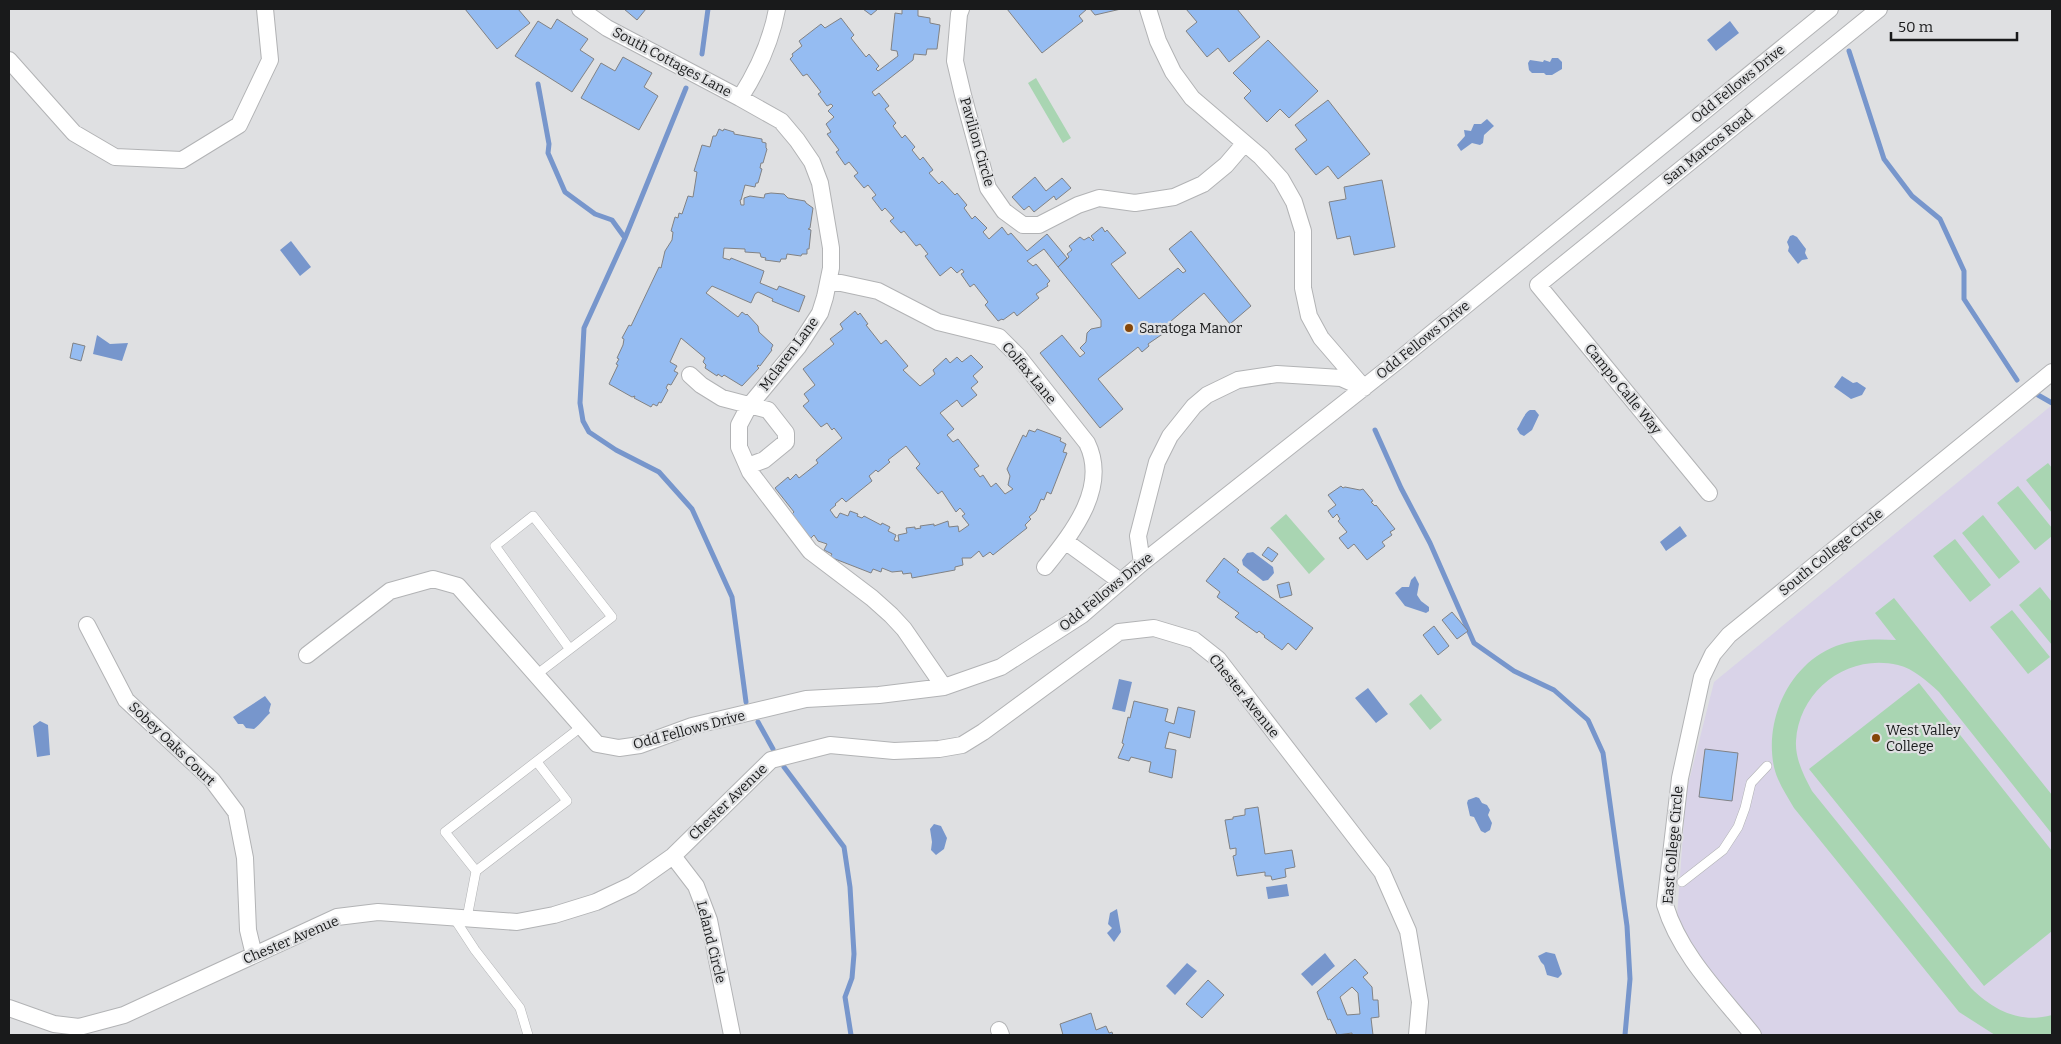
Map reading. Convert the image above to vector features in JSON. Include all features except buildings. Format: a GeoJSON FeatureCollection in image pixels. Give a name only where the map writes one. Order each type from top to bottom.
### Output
{"type":"FeatureCollection","features":[{"type":"Feature","properties":{"kind":"street"},"geometry":{"type":"LineString","coordinates":[[9,60],[74,133],[99,148],[116,157],[182,160],[239,125],[270,60],[265,9]]}},
{"type":"Feature","properties":{"kind":"street","name":"South Cottages Lane"},"geometry":{"type":"LineString","coordinates":[[580,9],[607,28],[740,98]]}},
{"type":"Feature","properties":{"kind":"street"},"geometry":{"type":"LineString","coordinates":[[740,98],[762,59],[773,29],[777,9]]}},
{"type":"Feature","properties":{"kind":"street","name":"Pavilion Circle"},"geometry":{"type":"LineString","coordinates":[[961,9],[955,61],[988,188],[1004,211],[1023,225],[1039,225],[1078,204],[1099,198],[1135,203],[1174,197],[1203,184],[1226,165],[1244,144]]}},
{"type":"Feature","properties":{"kind":"street"},"geometry":{"type":"LineString","coordinates":[[1148,9],[1158,41],[1173,72],[1192,98],[1244,144],[1262,157],[1281,179],[1294,202],[1303,231],[1303,288],[1309,316],[1320,338],[1364,388]]}},
{"type":"Feature","properties":{"kind":"street","name":"Odd Fellows Drive"},"geometry":{"type":"LineString","coordinates":[[307,655],[390,591],[433,579],[458,586],[597,744],[618,748],[640,745],[692,726],[806,699],[879,696],[944,687],[1001,667],[1082,615],[1142,563],[1364,388],[1830,9]]}},
{"type":"Feature","properties":{"kind":"street","name":"San Marcos Road"},"geometry":{"type":"LineString","coordinates":[[1538,285],[1878,9]]}},
{"type":"Feature","properties":{"kind":"street","name":"Mclaren Lane"},"geometry":{"type":"LineString","coordinates":[[740,98],[780,121],[797,140],[812,162],[820,183],[832,248],[828,283],[820,313],[798,347],[749,406],[739,425],[739,447],[748,466],[769,497],[810,551],[872,598],[891,615],[904,629],[944,687]]}},
{"type":"Feature","properties":{"kind":"street","name":"Colfax Lane"},"geometry":{"type":"LineString","coordinates":[[828,283],[841,282],[878,292],[938,322],[999,338],[1018,356],[1087,443],[1093,456],[1095,474],[1091,492],[1083,512],[1065,541],[1044,566]]}},
{"type":"Feature","properties":{"kind":"street","name":"Campo Calle Way"},"geometry":{"type":"LineString","coordinates":[[1538,285],[1709,493]]}},
{"type":"Feature","properties":{"kind":"street","name":"South College Circle"},"geometry":{"type":"LineString","coordinates":[[1680,778],[1702,677],[1713,654],[1729,635],[2052,372]]}},
{"type":"Feature","properties":{"kind":"street"},"geometry":{"type":"LineString","coordinates":[[1142,563],[1138,536],[1156,462],[1170,436],[1194,406],[1207,395],[1238,380],[1277,374],[1341,378],[1364,388]]}},
{"type":"Feature","properties":{"kind":"street","name":"Mclaren Lane"},"geometry":{"type":"LineString","coordinates":[[690,375],[701,386],[722,398],[768,410],[786,433],[786,442],[764,460],[748,466]]}},
{"type":"Feature","properties":{"kind":"street"},"geometry":{"type":"LineString","coordinates":[[1065,541],[1120,581]]}},
{"type":"Feature","properties":{"kind":"street","name":"Sobey Oaks Court"},"geometry":{"type":"LineString","coordinates":[[87,626],[126,700],[212,780],[236,812],[245,858],[248,930],[254,955]]}},
{"type":"Feature","properties":{"kind":"street","name":"Chester Avenue"},"geometry":{"type":"LineString","coordinates":[[9,1008],[76,1031],[124,1016],[337,917],[378,912],[518,922],[554,915],[596,902],[632,885],[672,856],[771,760],[830,746],[894,752],[962,744],[983,732],[1119,632],[1154,628],[1194,640],[1218,659],[1382,872],[1408,931],[1420,1002],[1417,1035]]}},
{"type":"Feature","properties":{"kind":"street","name":"East College Circle"},"geometry":{"type":"LineString","coordinates":[[1680,778],[1665,904],[1670,921],[1684,949],[1753,1035]]}},
{"type":"Feature","properties":{"kind":"street","name":"Leland Circle"},"geometry":{"type":"LineString","coordinates":[[672,856],[696,886],[709,920],[732,1035]]}},
{"type":"Feature","properties":{"kind":"lane"},"geometry":{"type":"LineString","coordinates":[[536,675],[612,617],[533,516],[495,546],[569,648]]}},
{"type":"Feature","properties":{"kind":"lane"},"geometry":{"type":"LineString","coordinates":[[476,871],[445,832],[581,727]]}},
{"type":"Feature","properties":{"kind":"lane"},"geometry":{"type":"LineString","coordinates":[[528,1035],[520,1008],[475,950],[461,918],[476,871],[567,801],[537,762]]}},
{"type":"Feature","properties":{"kind":"lane"},"geometry":{"type":"LineString","coordinates":[[1682,882],[1723,850],[1738,828],[1751,782],[1767,766]]}},
{"type":"Feature","properties":{"kind":"shaded area","name":"West Valley College"},"geometry":{"type":"Polygon","coordinates":[[[2052,405],[2052,1035],[1745,1035],[1675,944],[1686,793],[1714,682],[2052,405]]]}},
{"type":"Feature","properties":{"kind":"green space"},"geometry":{"type":"Polygon","coordinates":[[[1036,78],[1071,138],[1063,143],[1028,83],[1036,78]]]}},
{"type":"Feature","properties":{"kind":"green space"},"geometry":{"type":"Polygon","coordinates":[[[2048,463],[2052,468],[2052,513],[2026,480],[2048,463]]]}},
{"type":"Feature","properties":{"kind":"green space"},"geometry":{"type":"Polygon","coordinates":[[[2018,486],[2052,528],[2052,536],[2035,550],[1997,503],[2018,486]]]}},
{"type":"Feature","properties":{"kind":"green space"},"geometry":{"type":"Polygon","coordinates":[[[1286,514],[1325,559],[1309,574],[1270,528],[1286,514]]]}},
{"type":"Feature","properties":{"kind":"green space"},"geometry":{"type":"Polygon","coordinates":[[[1983,515],[2020,562],[1999,579],[1962,533],[1983,515]]]}},
{"type":"Feature","properties":{"kind":"green space"},"geometry":{"type":"Polygon","coordinates":[[[1955,539],[1991,585],[1970,602],[1933,556],[1955,539]]]}},
{"type":"Feature","properties":{"kind":"green space"},"geometry":{"type":"Polygon","coordinates":[[[2040,587],[2052,602],[2052,645],[2019,605],[2040,587]]]}},
{"type":"Feature","properties":{"kind":"green space"},"geometry":{"type":"Polygon","coordinates":[[[1894,598],[2052,795],[2052,834],[1939,692],[1915,672],[1898,665],[1879,663],[1861,665],[1845,670],[1829,679],[1816,691],[1806,706],[1799,723],[1796,748],[1801,767],[1812,791],[1971,988],[1988,1003],[2008,1013],[2029,1018],[2052,1015],[2052,1035],[1995,1035],[1959,1012],[1794,808],[1775,772],[1772,749],[1773,731],[1777,713],[1793,680],[1819,654],[1836,646],[1866,640],[1896,640],[1875,613],[1894,598]]]}},
{"type":"Feature","properties":{"kind":"green space"},"geometry":{"type":"Polygon","coordinates":[[[2012,610],[2050,657],[2028,674],[1990,627],[2012,610]]]}},
{"type":"Feature","properties":{"kind":"green space"},"geometry":{"type":"Polygon","coordinates":[[[1919,683],[2052,851],[2052,931],[1984,986],[1809,769],[1919,683]]]}},
{"type":"Feature","properties":{"kind":"green space"},"geometry":{"type":"Polygon","coordinates":[[[1421,694],[1442,720],[1430,730],[1409,704],[1421,694]]]}},
{"type":"Feature","properties":{"kind":"water"},"geometry":{"type":"Polygon","coordinates":[[[1730,21],[1739,33],[1716,51],[1707,40],[1730,21]]]}},
{"type":"Feature","properties":{"kind":"water"},"geometry":{"type":"Polygon","coordinates":[[[1552,58],[1558,58],[1562,62],[1562,69],[1552,75],[1532,73],[1529,70],[1528,63],[1530,60],[1550,62],[1552,58]]]}},
{"type":"Feature","properties":{"kind":"water"},"geometry":{"type":"Polygon","coordinates":[[[1487,119],[1494,126],[1484,135],[1483,143],[1480,145],[1472,143],[1461,151],[1457,145],[1465,136],[1464,130],[1471,131],[1474,124],[1481,124],[1487,119]]]}},
{"type":"Feature","properties":{"kind":"water"},"geometry":{"type":"Polygon","coordinates":[[[1790,236],[1797,237],[1806,249],[1805,253],[1808,259],[1802,260],[1798,264],[1788,251],[1787,242],[1790,236]]]}},
{"type":"Feature","properties":{"kind":"water"},"geometry":{"type":"Polygon","coordinates":[[[291,241],[311,267],[300,276],[280,250],[291,241]]]}},
{"type":"Feature","properties":{"kind":"water"},"geometry":{"type":"Polygon","coordinates":[[[97,335],[110,344],[128,343],[122,361],[93,354],[97,335]]]}},
{"type":"Feature","properties":{"kind":"water"},"geometry":{"type":"Polygon","coordinates":[[[1842,376],[1866,388],[1862,395],[1851,399],[1834,387],[1842,376]]]}},
{"type":"Feature","properties":{"kind":"water"},"geometry":{"type":"Polygon","coordinates":[[[1530,410],[1535,410],[1539,415],[1532,430],[1524,436],[1517,429],[1524,416],[1530,410]]]}},
{"type":"Feature","properties":{"kind":"water"},"geometry":{"type":"Polygon","coordinates":[[[1680,526],[1687,536],[1666,551],[1660,542],[1680,526]]]}},
{"type":"Feature","properties":{"kind":"water"},"geometry":{"type":"Polygon","coordinates":[[[1253,552],[1273,567],[1274,573],[1268,580],[1263,581],[1243,565],[1242,560],[1247,553],[1253,552]]]}},
{"type":"Feature","properties":{"kind":"water"},"geometry":{"type":"Polygon","coordinates":[[[1415,576],[1419,584],[1417,595],[1429,607],[1429,611],[1426,613],[1405,606],[1395,593],[1402,587],[1409,587],[1411,580],[1415,576]]]}},
{"type":"Feature","properties":{"kind":"water"},"geometry":{"type":"Polygon","coordinates":[[[1119,679],[1132,682],[1125,712],[1112,709],[1119,679]]]}},
{"type":"Feature","properties":{"kind":"water"},"geometry":{"type":"Polygon","coordinates":[[[1368,688],[1388,714],[1376,723],[1355,698],[1368,688]]]}},
{"type":"Feature","properties":{"kind":"water"},"geometry":{"type":"Polygon","coordinates":[[[265,696],[271,704],[270,713],[259,725],[254,729],[238,724],[233,717],[265,696]]]}},
{"type":"Feature","properties":{"kind":"water"},"geometry":{"type":"Polygon","coordinates":[[[40,721],[48,725],[50,755],[37,757],[33,726],[40,721]]]}},
{"type":"Feature","properties":{"kind":"water"},"geometry":{"type":"Polygon","coordinates":[[[1476,797],[1487,805],[1490,810],[1488,815],[1492,823],[1490,830],[1485,833],[1481,831],[1474,817],[1470,816],[1467,803],[1468,800],[1476,797]]]}},
{"type":"Feature","properties":{"kind":"water"},"geometry":{"type":"Polygon","coordinates":[[[934,824],[941,826],[947,838],[944,849],[936,855],[931,850],[930,829],[934,824]]]}},
{"type":"Feature","properties":{"kind":"water"},"geometry":{"type":"Polygon","coordinates":[[[1287,884],[1289,896],[1268,899],[1266,887],[1287,884]]]}},
{"type":"Feature","properties":{"kind":"water"},"geometry":{"type":"Polygon","coordinates":[[[1117,909],[1121,932],[1114,942],[1107,933],[1112,928],[1108,924],[1110,913],[1117,909]]]}},
{"type":"Feature","properties":{"kind":"water"},"geometry":{"type":"Polygon","coordinates":[[[1546,952],[1555,954],[1562,974],[1558,978],[1547,975],[1544,965],[1538,956],[1546,952]]]}},
{"type":"Feature","properties":{"kind":"water"},"geometry":{"type":"Polygon","coordinates":[[[1325,953],[1335,966],[1312,986],[1301,974],[1325,953]]]}},
{"type":"Feature","properties":{"kind":"water"},"geometry":{"type":"Polygon","coordinates":[[[1187,963],[1197,971],[1175,995],[1166,986],[1187,963]]]}},
{"type":"Feature","properties":{"kind":"waterway"},"geometry":{"type":"LineString","coordinates":[[702,54],[708,9]]}},
{"type":"Feature","properties":{"kind":"waterway"},"geometry":{"type":"LineString","coordinates":[[1849,51],[1884,159],[1912,196],[1940,219],[1964,271],[1964,299],[2017,380]]}},
{"type":"Feature","properties":{"kind":"waterway"},"geometry":{"type":"LineString","coordinates":[[538,84],[549,144],[548,153],[565,192],[595,214],[612,220],[625,238],[584,328],[580,403],[583,421],[589,432],[616,450],[659,472],[692,509],[732,597],[746,702]]}},
{"type":"Feature","properties":{"kind":"waterway"},"geometry":{"type":"LineString","coordinates":[[625,238],[686,88]]}},
{"type":"Feature","properties":{"kind":"waterway"},"geometry":{"type":"LineString","coordinates":[[2038,395],[2052,403]]}},
{"type":"Feature","properties":{"kind":"waterway"},"geometry":{"type":"LineString","coordinates":[[1375,430],[1401,488],[1430,543],[1474,643],[1514,671],[1554,690],[1588,720],[1603,753],[1627,926],[1630,979],[1625,1035]]}},
{"type":"Feature","properties":{"kind":"waterway"},"geometry":{"type":"LineString","coordinates":[[758,722],[773,749]]}},
{"type":"Feature","properties":{"kind":"waterway"},"geometry":{"type":"LineString","coordinates":[[784,767],[844,847],[850,887],[854,954],[852,978],[845,997],[851,1035]]}},
{"type":"Feature","properties":{"kind":"place","name":"Saratoga Manor"},"geometry":{"type":"Point","coordinates":[1129,328]}},
{"type":"Feature","properties":{"kind":"place","name":"West Valley College"},"geometry":{"type":"Point","coordinates":[1876,738]}}]}
